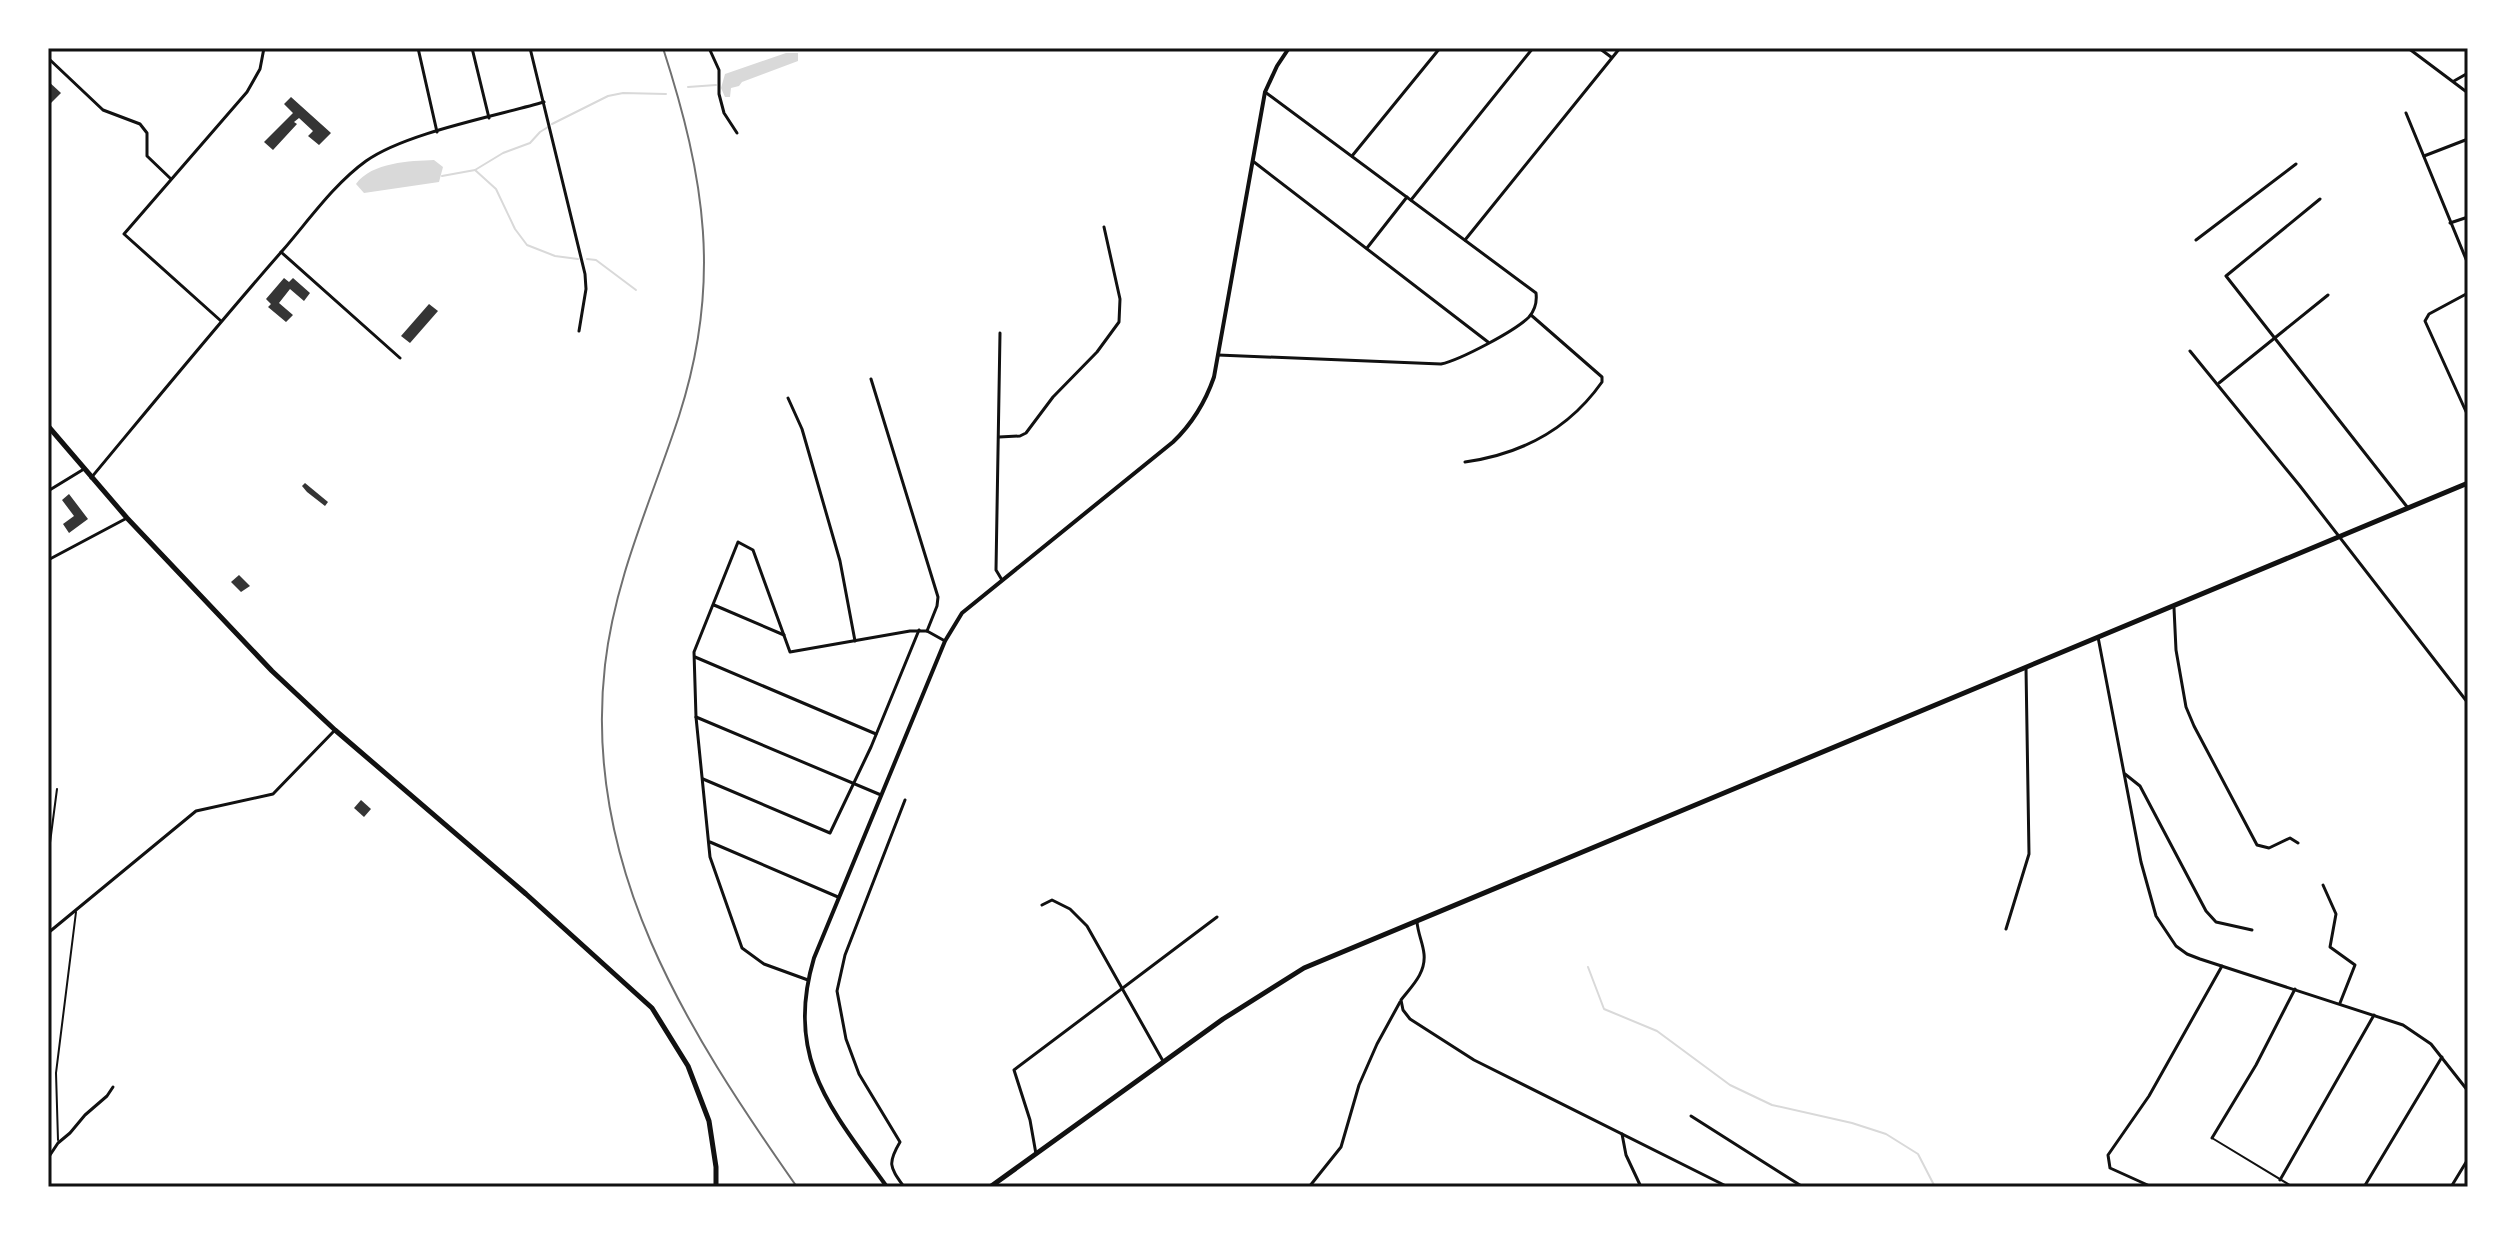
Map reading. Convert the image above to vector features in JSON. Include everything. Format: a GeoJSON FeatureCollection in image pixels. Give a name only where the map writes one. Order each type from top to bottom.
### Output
{"type":"FeatureCollection","features":[{"type":"Feature","properties":{"kind":"main road"},"geometry":{"type":"LineString","coordinates":[[49,429],[127,518],[261,660],[335,730],[652,1008],[676,1044],[709,1121],[716,1187]]}},
{"type":"Feature","properties":{"kind":"main road"},"geometry":{"type":"LineString","coordinates":[[990,1187],[1260,993],[1304,968],[2468,483]]}},
{"type":"Feature","properties":{"kind":"street"},"geometry":{"type":"LineString","coordinates":[[221,321],[124,234],[247,92],[258,74],[264,48]]}},
{"type":"Feature","properties":{"kind":"street"},"geometry":{"type":"LineString","coordinates":[[418,48],[437,132]]}},
{"type":"Feature","properties":{"kind":"street"},"geometry":{"type":"LineString","coordinates":[[472,48],[489,118]]}},
{"type":"Feature","properties":{"kind":"street"},"geometry":{"type":"LineString","coordinates":[[530,48],[585,276],[586,289],[579,331]]}},
{"type":"Feature","properties":{"kind":"street"},"geometry":{"type":"LineString","coordinates":[[709,48],[719,70],[724,113],[737,133]]}},
{"type":"Feature","properties":{"kind":"street"},"geometry":{"type":"LineString","coordinates":[[887,1187],[835,1114],[813,1070],[804,1025],[808,980],[838,897],[945,641],[962,613],[1115,491],[1189,427],[1207,396],[1218,355],[1265,92],[1289,48]]}},
{"type":"Feature","properties":{"kind":"street"},"geometry":{"type":"LineString","coordinates":[[1352,156],[1440,48]]}},
{"type":"Feature","properties":{"kind":"street"},"geometry":{"type":"LineString","coordinates":[[1367,249],[1533,48]]}},
{"type":"Feature","properties":{"kind":"street"},"geometry":{"type":"LineString","coordinates":[[1599,48],[1611,57]]}},
{"type":"Feature","properties":{"kind":"street"},"geometry":{"type":"LineString","coordinates":[[1465,240],[1620,48]]}},
{"type":"Feature","properties":{"kind":"street"},"geometry":{"type":"LineString","coordinates":[[2408,48],[2468,93]]}},
{"type":"Feature","properties":{"kind":"street"},"geometry":{"type":"LineString","coordinates":[[48,58],[103,110],[140,124],[147,135],[147,156],[171,179]]}},
{"type":"Feature","properties":{"kind":"street"},"geometry":{"type":"LineString","coordinates":[[2454,82],[2468,73]]}},
{"type":"Feature","properties":{"kind":"street"},"geometry":{"type":"LineString","coordinates":[[1218,355],[1431,365],[1465,357],[1530,315],[1536,304],[1536,293],[1265,92]]}},
{"type":"Feature","properties":{"kind":"street"},"geometry":{"type":"LineString","coordinates":[[91,478],[221,321],[337,189],[365,162],[385,150],[437,132],[544,102]]}},
{"type":"Feature","properties":{"kind":"street"},"geometry":{"type":"LineString","coordinates":[[2406,113],[2468,264]]}},
{"type":"Feature","properties":{"kind":"street"},"geometry":{"type":"LineString","coordinates":[[2424,156],[2468,139]]}},
{"type":"Feature","properties":{"kind":"street"},"geometry":{"type":"LineString","coordinates":[[1253,161],[1488,342]]}},
{"type":"Feature","properties":{"kind":"street"},"geometry":{"type":"LineString","coordinates":[[2196,240],[2296,164]]}},
{"type":"Feature","properties":{"kind":"street"},"geometry":{"type":"LineString","coordinates":[[2320,199],[2226,276],[2408,508]]}},
{"type":"Feature","properties":{"kind":"street"},"geometry":{"type":"LineString","coordinates":[[2450,223],[2468,217]]}},
{"type":"Feature","properties":{"kind":"street"},"geometry":{"type":"LineString","coordinates":[[999,437],[1026,433],[1053,397],[1097,352],[1119,322],[1120,299],[1104,227]]}},
{"type":"Feature","properties":{"kind":"street"},"geometry":{"type":"LineString","coordinates":[[281,252],[400,358]]}},
{"type":"Feature","properties":{"kind":"street"},"geometry":{"type":"LineString","coordinates":[[2468,293],[2429,314],[2425,321],[2468,416]]}},
{"type":"Feature","properties":{"kind":"street"},"geometry":{"type":"LineString","coordinates":[[2218,383],[2328,295]]}},
{"type":"Feature","properties":{"kind":"street"},"geometry":{"type":"LineString","coordinates":[[1465,462],[1496,457],[1534,443],[1575,414],[1602,382],[1602,377],[1530,315]]}},
{"type":"Feature","properties":{"kind":"street"},"geometry":{"type":"LineString","coordinates":[[1000,333],[996,570],[1002,580]]}},
{"type":"Feature","properties":{"kind":"street"},"geometry":{"type":"LineString","coordinates":[[2190,351],[2340,536],[2468,703]]}},
{"type":"Feature","properties":{"kind":"street"},"geometry":{"type":"LineString","coordinates":[[871,379],[938,597],[927,631]]}},
{"type":"Feature","properties":{"kind":"street"},"geometry":{"type":"LineString","coordinates":[[788,398],[802,429],[840,561],[855,641]]}},
{"type":"Feature","properties":{"kind":"street"},"geometry":{"type":"LineString","coordinates":[[48,491],[84,469]]}},
{"type":"Feature","properties":{"kind":"street"},"geometry":{"type":"LineString","coordinates":[[48,560],[127,518]]}},
{"type":"Feature","properties":{"kind":"street"},"geometry":{"type":"LineString","coordinates":[[808,980],[764,964],[738,943],[710,857],[696,717],[694,652],[738,542],[753,550],[790,652],[919,630],[945,641]]}},
{"type":"Feature","properties":{"kind":"street"},"geometry":{"type":"LineString","coordinates":[[713,604],[784,635]]}},
{"type":"Feature","properties":{"kind":"street"},"geometry":{"type":"LineString","coordinates":[[2173,604],[2176,650],[2186,707],[2207,752],[2257,845],[2269,848],[2290,838],[2298,843]]}},
{"type":"Feature","properties":{"kind":"street"},"geometry":{"type":"LineString","coordinates":[[702,779],[830,833],[919,630]]}},
{"type":"Feature","properties":{"kind":"street"},"geometry":{"type":"LineString","coordinates":[[2097,635],[2141,862],[2156,916],[2176,946],[2187,954],[2340,1003],[2414,1031],[2442,1057],[2468,1091]]}},
{"type":"Feature","properties":{"kind":"street"},"geometry":{"type":"LineString","coordinates":[[694,657],[876,734]]}},
{"type":"Feature","properties":{"kind":"street"},"geometry":{"type":"LineString","coordinates":[[2006,929],[2029,854],[2026,665]]}},
{"type":"Feature","properties":{"kind":"street"},"geometry":{"type":"LineString","coordinates":[[696,717],[881,795]]}},
{"type":"Feature","properties":{"kind":"street"},"geometry":{"type":"LineString","coordinates":[[48,933],[196,811],[273,794],[335,730]]}},
{"type":"Feature","properties":{"kind":"street"},"geometry":{"type":"LineString","coordinates":[[2124,773],[2140,786],[2206,911],[2216,922],[2252,930]]}},
{"type":"Feature","properties":{"kind":"street"},"geometry":{"type":"LineString","coordinates":[[904,1187],[892,1170],[891,1157],[900,1142],[859,1074],[846,1039],[837,991],[845,955],[905,800]]}},
{"type":"Feature","properties":{"kind":"street"},"geometry":{"type":"LineString","coordinates":[[709,842],[838,897]]}},
{"type":"Feature","properties":{"kind":"street"},"geometry":{"type":"LineString","coordinates":[[2323,885],[2336,914],[2330,947],[2355,965],[2340,1003]]}},
{"type":"Feature","properties":{"kind":"street"},"geometry":{"type":"LineString","coordinates":[[1042,905],[1052,900],[1070,909],[1087,926],[1163,1061]]}},
{"type":"Feature","properties":{"kind":"street"},"geometry":{"type":"LineString","coordinates":[[1036,1154],[1030,1120],[1014,1070],[1217,917]]}},
{"type":"Feature","properties":{"kind":"street"},"geometry":{"type":"LineString","coordinates":[[1309,1187],[1341,1147],[1359,1085],[1377,1044],[1401,1000],[1424,968],[1417,920]]}},
{"type":"Feature","properties":{"kind":"street"},"geometry":{"type":"LineString","coordinates":[[2152,1187],[2110,1168],[2108,1155],[2149,1096],[2222,966]]}},
{"type":"Feature","properties":{"kind":"street"},"geometry":{"type":"LineString","coordinates":[[2212,1138],[2256,1065],[2295,989]]}},
{"type":"Feature","properties":{"kind":"street"},"geometry":{"type":"LineString","coordinates":[[1401,1000],[1403,1010],[1410,1019],[1474,1060],[1728,1187]]}},
{"type":"Feature","properties":{"kind":"street"},"geometry":{"type":"LineString","coordinates":[[2280,1180],[2374,1015]]}},
{"type":"Feature","properties":{"kind":"street"},"geometry":{"type":"LineString","coordinates":[[2364,1187],[2442,1057]]}},
{"type":"Feature","properties":{"kind":"street"},"geometry":{"type":"LineString","coordinates":[[48,1158],[58,1143],[113,1087]]}},
{"type":"Feature","properties":{"kind":"street"},"geometry":{"type":"LineString","coordinates":[[1691,1116],[1800,1186]]}},
{"type":"Feature","properties":{"kind":"street"},"geometry":{"type":"LineString","coordinates":[[1622,1134],[1626,1155],[1641,1187]]}},
{"type":"Feature","properties":{"kind":"street"},"geometry":{"type":"LineString","coordinates":[[2451,1187],[2468,1159]]}},
{"type":"Feature","properties":{"kind":"street"},"geometry":{"type":"LineString","coordinates":[[1718,1182],[1720,1187]]}},
{"type":"Feature","properties":{"kind":"lane"},"geometry":{"type":"LineString","coordinates":[[58,1143],[56,1073],[76,911]]}},
{"type":"Feature","properties":{"kind":"lane"},"geometry":{"type":"LineString","coordinates":[[2212,1138],[2293,1187]]}},
{"type":"Feature","properties":{"kind":"path"},"geometry":{"type":"LineString","coordinates":[[48,858],[57,789]]}},
{"type":"Feature","properties":{"kind":"shaded area"},"geometry":{"type":"Polygon","coordinates":[[[786,53],[798,53],[798,61],[742,82],[731,88],[730,97],[725,97],[721,88],[725,74],[786,53]]]}},
{"type":"Feature","properties":{"kind":"shaded area"},"geometry":{"type":"Polygon","coordinates":[[[434,160],[443,167],[439,182],[364,193],[356,184],[381,167],[434,160]]]}},
{"type":"Feature","properties":{"kind":"building"},"geometry":{"type":"Polygon","coordinates":[[[48,81],[61,93],[51,103],[48,100],[48,81]]]}},
{"type":"Feature","properties":{"kind":"building"},"geometry":{"type":"Polygon","coordinates":[[[291,97],[331,133],[319,145],[308,136],[313,131],[299,118],[273,150],[264,142],[293,113],[284,104],[291,97]]]}},
{"type":"Feature","properties":{"kind":"building"},"geometry":{"type":"Polygon","coordinates":[[[284,278],[289,282],[293,278],[310,293],[304,301],[290,289],[279,303],[293,315],[286,322],[268,307],[271,304],[266,299],[284,278]]]}},
{"type":"Feature","properties":{"kind":"building"},"geometry":{"type":"Polygon","coordinates":[[[429,304],[438,311],[410,343],[401,336],[429,304]]]}},
{"type":"Feature","properties":{"kind":"building"},"geometry":{"type":"Polygon","coordinates":[[[305,483],[328,502],[325,506],[307,492],[302,486],[305,483]]]}},
{"type":"Feature","properties":{"kind":"building"},"geometry":{"type":"Polygon","coordinates":[[[69,494],[88,519],[69,533],[63,524],[74,516],[62,500],[69,494]]]}},
{"type":"Feature","properties":{"kind":"building"},"geometry":{"type":"Polygon","coordinates":[[[239,575],[250,586],[241,592],[231,582],[239,575]]]}},
{"type":"Feature","properties":{"kind":"building"},"geometry":{"type":"Polygon","coordinates":[[[361,800],[371,809],[364,817],[354,808],[361,800]]]}},
{"type":"Feature","properties":{"kind":"waterway"},"geometry":{"type":"LineString","coordinates":[[688,87],[716,85]]}},
{"type":"Feature","properties":{"kind":"waterway"},"geometry":{"type":"LineString","coordinates":[[552,124],[608,96],[623,93],[666,94]]}},
{"type":"Feature","properties":{"kind":"waterway"},"geometry":{"type":"LineString","coordinates":[[442,176],[475,170],[503,153],[530,143],[548,127]]}},
{"type":"Feature","properties":{"kind":"waterway"},"geometry":{"type":"LineString","coordinates":[[475,170],[496,189],[515,229],[527,245],[555,256],[578,259]]}},
{"type":"Feature","properties":{"kind":"waterway"},"geometry":{"type":"LineString","coordinates":[[587,259],[596,260],[636,290]]}},
{"type":"Feature","properties":{"kind":"waterway"},"geometry":{"type":"LineString","coordinates":[[1588,967],[1604,1009],[1657,1031],[1730,1085],[1772,1105],[1886,1134],[1918,1154],[1935,1187]]}},
{"type":"Feature","properties":{"kind":"railway"},"geometry":{"type":"LineString","coordinates":[[663,48],[678,96],[698,186],[704,275],[701,321],[679,416],[626,569],[610,632],[605,665],[602,739],[610,809],[627,877],[651,942],[682,1006],[717,1067],[797,1187]]}}]}
